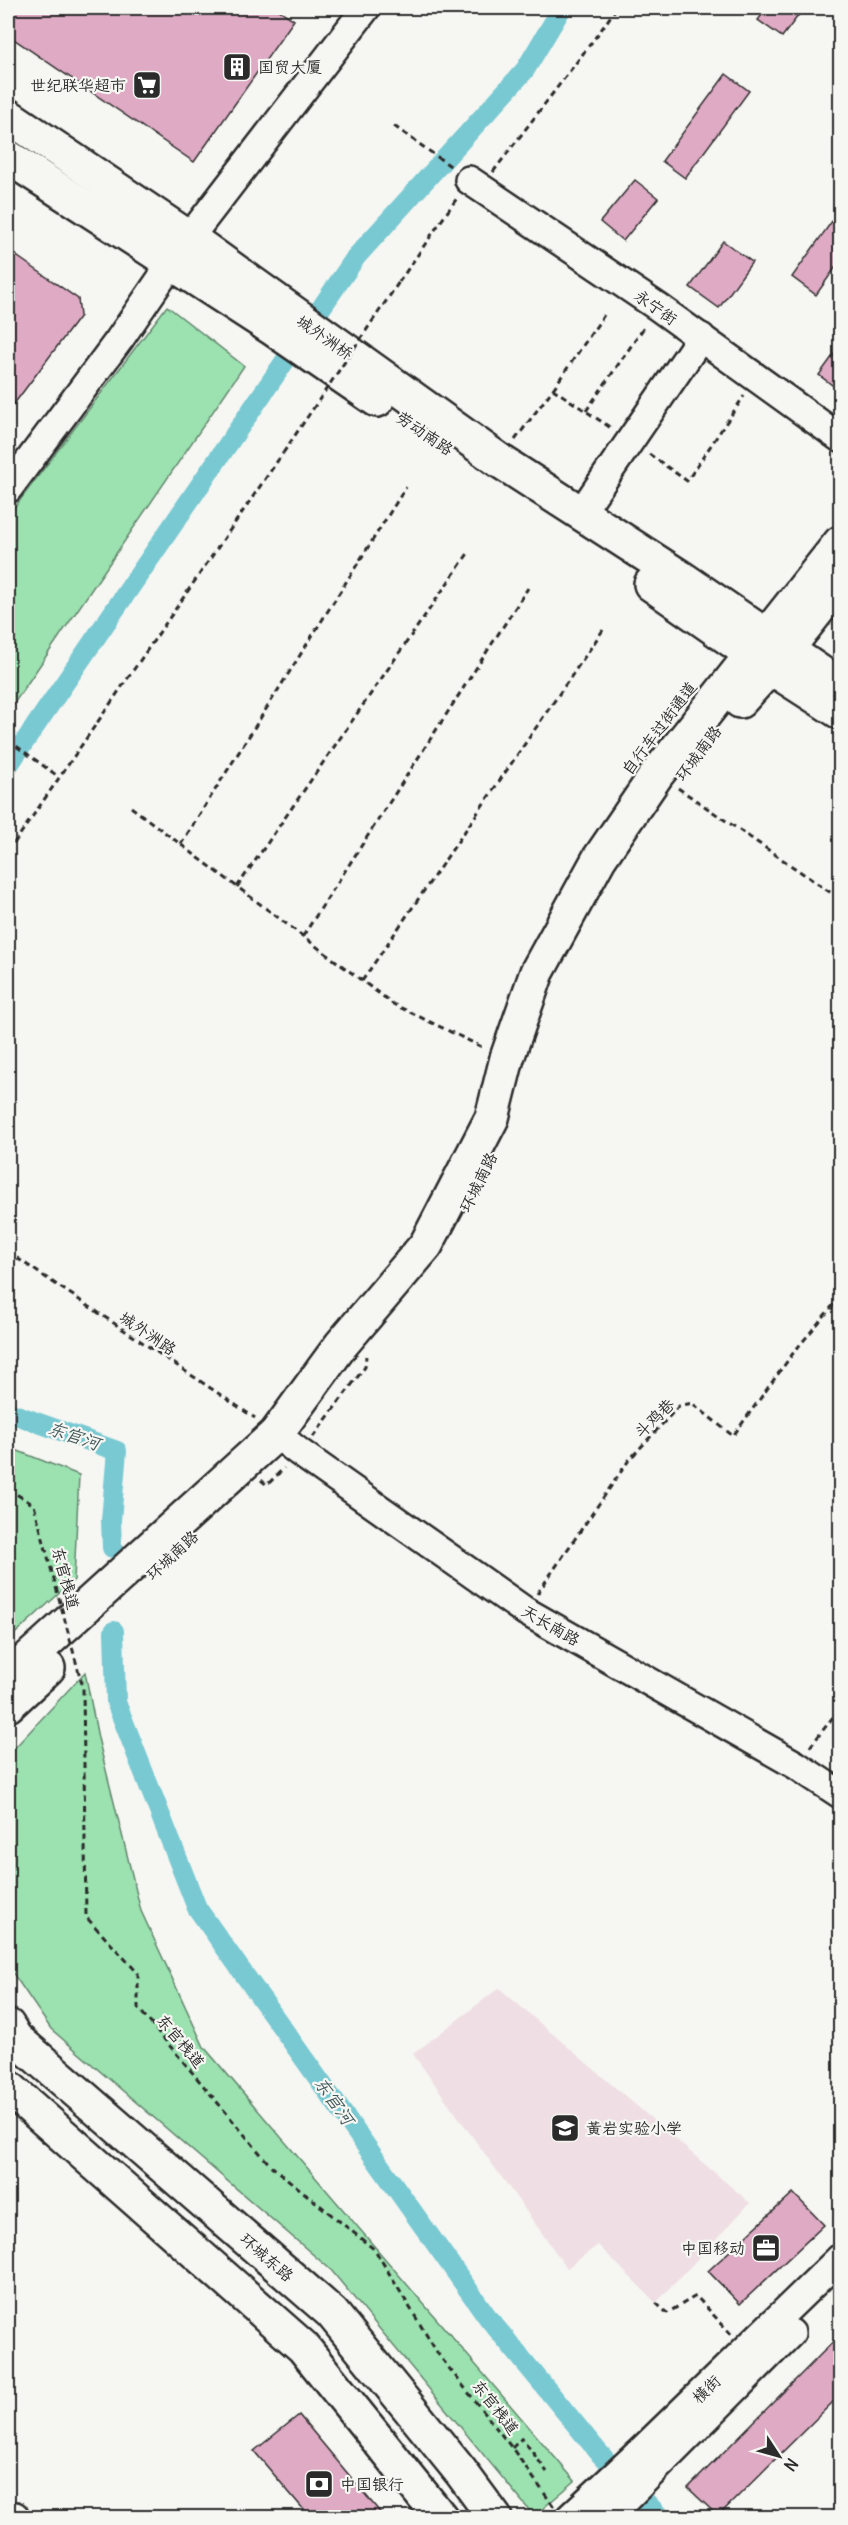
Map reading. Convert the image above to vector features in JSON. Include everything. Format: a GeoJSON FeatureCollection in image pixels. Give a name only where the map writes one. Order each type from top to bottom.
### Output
{"type":"FeatureCollection","features":[{"type":"Feature","properties":{"kind":"main road"},"geometry":{"type":"LineString","coordinates":[[8,116],[180,250]]}},
{"type":"Feature","properties":{"kind":"main road"},"geometry":{"type":"LineString","coordinates":[[8,157],[180,250]]}},
{"type":"Feature","properties":{"kind":"main road","name":"城外洲桥"},"geometry":{"type":"LineString","coordinates":[[180,250],[357,373]]}},
{"type":"Feature","properties":{"kind":"main road","name":"劳动南路"},"geometry":{"type":"LineString","coordinates":[[357,373],[500,461],[680,577],[840,712]]}},
{"type":"Feature","properties":{"kind":"main road","name":"劳动南路"},"geometry":{"type":"LineString","coordinates":[[357,373],[623,564],[768,651],[840,686]]}},
{"type":"Feature","properties":{"kind":"main road"},"geometry":{"type":"LineString","coordinates":[[8,1677],[281,1438],[341,1345],[426,1245],[492,1118],[507,1058],[537,972],[599,859],[657,774],[768,651],[840,543]]}},
{"type":"Feature","properties":{"kind":"main road","name":"环城南路"},"geometry":{"type":"LineString","coordinates":[[8,1705],[256,1477],[281,1438],[442,1257],[505,1127],[521,1065],[555,980],[606,882],[719,725],[768,651],[840,582]]}},
{"type":"Feature","properties":{"kind":"main road","name":"环城东路"},"geometry":{"type":"LineString","coordinates":[[8,2026],[15,2038],[332,2313],[495,2517]]}},
{"type":"Feature","properties":{"kind":"main road"},"geometry":{"type":"LineString","coordinates":[[8,2087],[303,2347],[441,2517]]}},
{"type":"Feature","properties":{"kind":"street"},"geometry":{"type":"LineString","coordinates":[[8,489],[119,340],[180,250],[366,8]]}},
{"type":"Feature","properties":{"kind":"street","name":"永宁街"},"geometry":{"type":"LineString","coordinates":[[469,180],[658,308],[840,438]]}},
{"type":"Feature","properties":{"kind":"street"},"geometry":{"type":"LineString","coordinates":[[580,514],[701,338]]}},
{"type":"Feature","properties":{"kind":"street","name":"天长南路"},"geometry":{"type":"LineString","coordinates":[[281,1438],[525,1611],[796,1765],[840,1794]]}},
{"type":"Feature","properties":{"kind":"street","name":"横街"},"geometry":{"type":"LineString","coordinates":[[607,2517],[653,2455],[746,2350],[840,2258]]}},
{"type":"Feature","properties":{"kind":"street","name":"横街"},"geometry":{"type":"LineString","coordinates":[[569,2517],[595,2493],[653,2455],[840,2283]]}},
{"type":"Feature","properties":{"kind":"path"},"geometry":{"type":"LineString","coordinates":[[394,126],[469,180],[488,178],[616,8]]}},
{"type":"Feature","properties":{"kind":"path"},"geometry":{"type":"LineString","coordinates":[[8,852],[469,180]]}},
{"type":"Feature","properties":{"kind":"path"},"geometry":{"type":"LineString","coordinates":[[586,411],[658,308]]}},
{"type":"Feature","properties":{"kind":"path"},"geometry":{"type":"LineString","coordinates":[[500,461],[604,315]]}},
{"type":"Feature","properties":{"kind":"path"},"geometry":{"type":"LineString","coordinates":[[553,389],[687,481],[757,377]]}},
{"type":"Feature","properties":{"kind":"path"},"geometry":{"type":"LineString","coordinates":[[181,844],[406,487]]}},
{"type":"Feature","properties":{"kind":"path"},"geometry":{"type":"LineString","coordinates":[[237,887],[469,552]]}},
{"type":"Feature","properties":{"kind":"path"},"geometry":{"type":"LineString","coordinates":[[303,936],[528,588]]}},
{"type":"Feature","properties":{"kind":"path"},"geometry":{"type":"LineString","coordinates":[[362,981],[603,630]]}},
{"type":"Feature","properties":{"kind":"path"},"geometry":{"type":"LineString","coordinates":[[8,740],[59,777]]}},
{"type":"Feature","properties":{"kind":"path"},"geometry":{"type":"LineString","coordinates":[[674,786],[840,899]]}},
{"type":"Feature","properties":{"kind":"path"},"geometry":{"type":"LineString","coordinates":[[131,807],[393,1004],[507,1058]]}},
{"type":"Feature","properties":{"kind":"path","name":"城外洲路"},"geometry":{"type":"LineString","coordinates":[[8,1252],[281,1438]]}},
{"type":"Feature","properties":{"kind":"path","name":"斗鸡巷"},"geometry":{"type":"LineString","coordinates":[[525,1611],[629,1460],[679,1406],[692,1403],[733,1436],[794,1352],[840,1297]]}},
{"type":"Feature","properties":{"kind":"path","name":"东官栈道"},"geometry":{"type":"LineString","coordinates":[[8,1489],[34,1505],[83,1688],[86,1917],[138,1973],[138,2008],[270,2166],[375,2250],[438,2354],[512,2448],[562,2517]]}},
{"type":"Feature","properties":{"kind":"path"},"geometry":{"type":"LineString","coordinates":[[796,1765],[840,1708]]}},
{"type":"Feature","properties":{"kind":"path"},"geometry":{"type":"LineString","coordinates":[[656,2303],[667,2313],[696,2296],[746,2350]]}},
{"type":"Feature","properties":{"kind":"path"},"geometry":{"type":"LineString","coordinates":[[512,2448],[522,2438],[547,2472]]}},
{"type":"Feature","properties":{"kind":"shaded area","name":"黄岩实验小学"},"geometry":{"type":"Polygon","coordinates":[[[499,1988],[750,2203],[656,2303],[598,2245],[567,2268],[413,2054],[499,1988]]]}},
{"type":"Feature","properties":{"kind":"green space"},"geometry":{"type":"Polygon","coordinates":[[[167,306],[244,366],[8,712],[8,516],[167,306]]]}},
{"type":"Feature","properties":{"kind":"green space"},"geometry":{"type":"Polygon","coordinates":[[[8,1447],[79,1475],[74,1580],[8,1640],[8,1447]]]}},
{"type":"Feature","properties":{"kind":"green space"},"geometry":{"type":"Polygon","coordinates":[[[85,1672],[98,1738],[141,1911],[204,2047],[575,2481],[534,2516],[331,2270],[51,2029],[8,1966],[8,1755],[85,1672]]]}},
{"type":"Feature","properties":{"kind":"building"},"geometry":{"type":"Polygon","coordinates":[[[8,8],[276,8],[294,20],[194,162],[8,35],[8,8]]]}},
{"type":"Feature","properties":{"kind":"building"},"geometry":{"type":"Polygon","coordinates":[[[767,8],[804,8],[782,37],[758,20],[767,8]]]}},
{"type":"Feature","properties":{"kind":"building"},"geometry":{"type":"Polygon","coordinates":[[[726,74],[749,91],[685,178],[662,161],[726,74]]]}},
{"type":"Feature","properties":{"kind":"building"},"geometry":{"type":"Polygon","coordinates":[[[635,180],[658,198],[623,241],[600,222],[635,180]]]}},
{"type":"Feature","properties":{"kind":"building"},"geometry":{"type":"Polygon","coordinates":[[[840,210],[840,261],[816,295],[792,277],[840,210]]]}},
{"type":"Feature","properties":{"kind":"building"},"geometry":{"type":"Polygon","coordinates":[[[723,241],[752,262],[719,308],[690,287],[723,241]]]}},
{"type":"Feature","properties":{"kind":"building"},"geometry":{"type":"Polygon","coordinates":[[[8,250],[78,299],[80,316],[8,412],[8,250]]]}},
{"type":"Feature","properties":{"kind":"building"},"geometry":{"type":"Polygon","coordinates":[[[840,346],[840,391],[819,375],[840,346]]]}},
{"type":"Feature","properties":{"kind":"building","name":"中国移动"},"geometry":{"type":"Polygon","coordinates":[[[793,2193],[824,2225],[740,2304],[708,2271],[793,2193]]]}},
{"type":"Feature","properties":{"kind":"building"},"geometry":{"type":"Polygon","coordinates":[[[840,2335],[840,2395],[718,2516],[688,2488],[840,2335]]]}},
{"type":"Feature","properties":{"kind":"building","name":"中国银行"},"geometry":{"type":"Polygon","coordinates":[[[299,2415],[384,2517],[310,2517],[254,2451],[299,2415]]]}},
{"type":"Feature","properties":{"kind":"waterway"},"geometry":{"type":"LineString","coordinates":[[8,766],[356,257],[525,70],[562,8]]}},
{"type":"Feature","properties":{"kind":"waterway","name":"东官河"},"geometry":{"type":"LineString","coordinates":[[8,1412],[117,1451],[111,1520],[112,1548]]}},
{"type":"Feature","properties":{"kind":"waterway","name":"东官河"},"geometry":{"type":"LineString","coordinates":[[114,1631],[116,1702],[197,1908],[489,2319],[600,2454],[661,2518]]}},
{"type":"Feature","properties":{"kind":"place","name":"国贸大厦"},"geometry":{"type":"Point","coordinates":[237,67]}},
{"type":"Feature","properties":{"kind":"place","name":"世纪联华超市"},"geometry":{"type":"Point","coordinates":[147,85]}},
{"type":"Feature","properties":{"kind":"place","name":"黄岩实验小学"},"geometry":{"type":"Point","coordinates":[565,2128]}},
{"type":"Feature","properties":{"kind":"place","name":"中国移动"},"geometry":{"type":"Point","coordinates":[766,2248]}},
{"type":"Feature","properties":{"kind":"place","name":"中国银行"},"geometry":{"type":"Point","coordinates":[319,2484]}}]}
